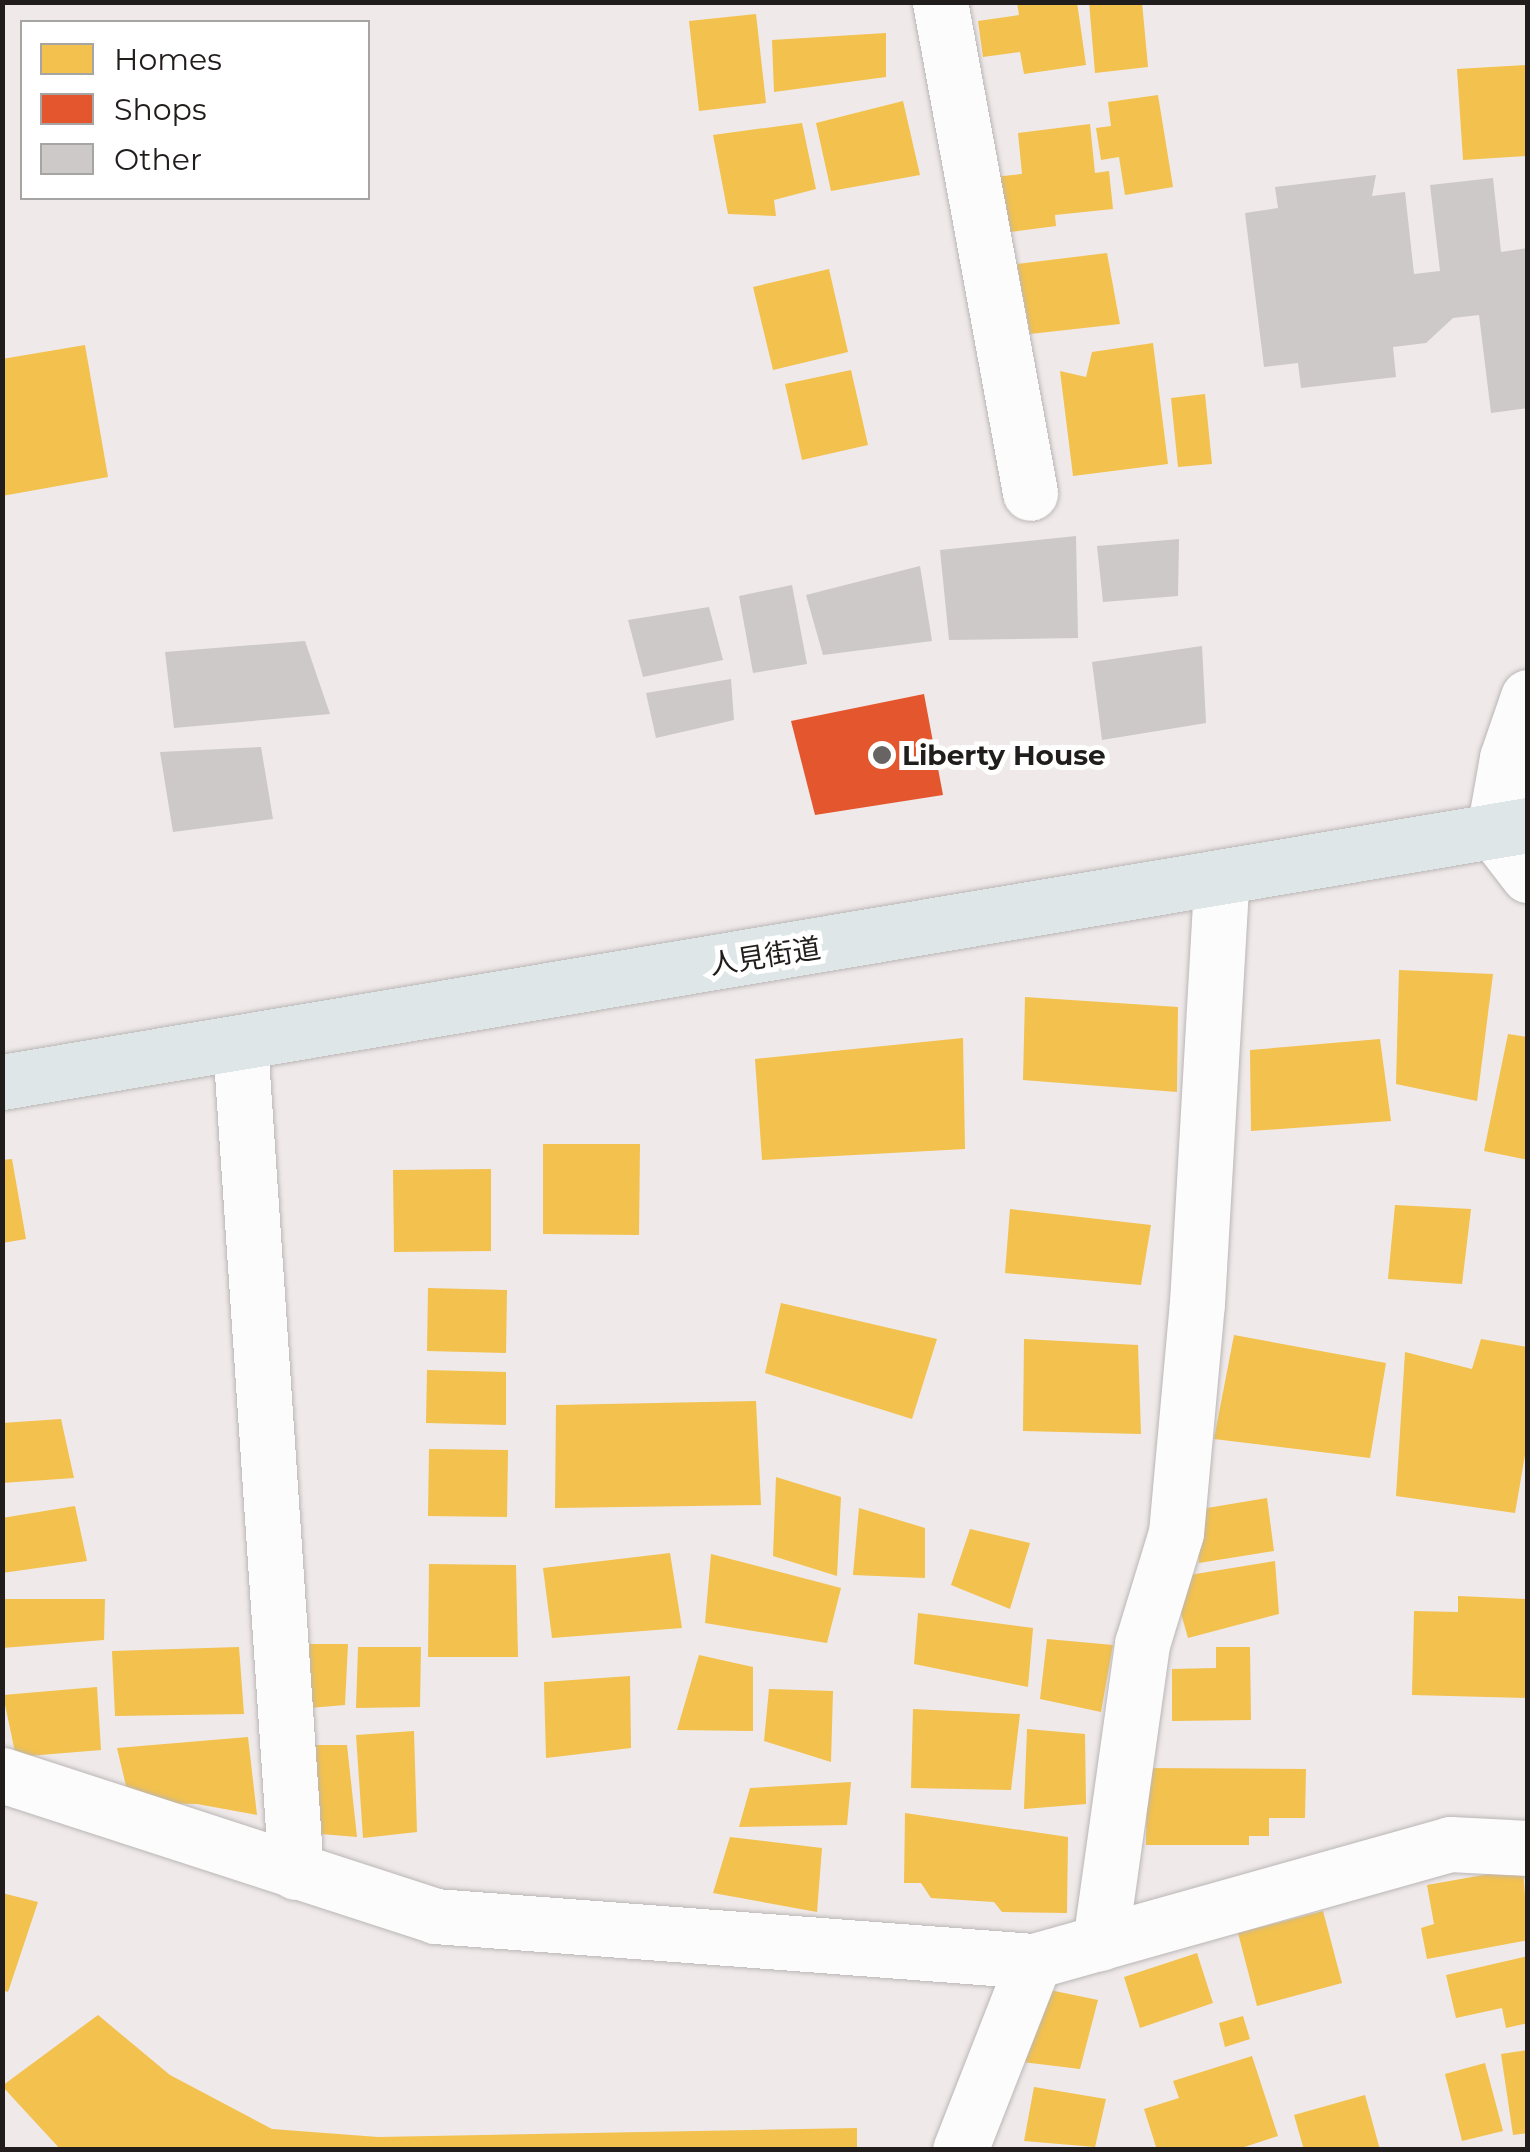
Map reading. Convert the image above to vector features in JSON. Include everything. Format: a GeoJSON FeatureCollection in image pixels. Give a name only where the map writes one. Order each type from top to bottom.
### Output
{"type":"FeatureCollection","features":[{"type":"Feature","properties":{"kind":"main road","name":"人見街道"},"geometry":{"type":"LineString","coordinates":[[2,1082],[1221,881],[1511,828]]}},
{"type":"Feature","properties":{"kind":"street"},"geometry":{"type":"LineString","coordinates":[[940,2],[1030,493]]}},
{"type":"Feature","properties":{"kind":"street"},"geometry":{"type":"LineString","coordinates":[[1528,697],[1507,758],[1511,828],[1528,875]]}},
{"type":"Feature","properties":{"kind":"street"},"geometry":{"type":"LineString","coordinates":[[1100,1944],[1142,1644],[1176,1533],[1197,1303],[1221,881]]}},
{"type":"Feature","properties":{"kind":"street"},"geometry":{"type":"LineString","coordinates":[[240,1043],[296,1872]]}},
{"type":"Feature","properties":{"kind":"street"},"geometry":{"type":"LineString","coordinates":[[2,1776],[435,1916],[1034,1961],[1450,1844],[1528,1848]]}},
{"type":"Feature","properties":{"kind":"street"},"geometry":{"type":"LineString","coordinates":[[960,2150],[1034,1961]]}},
{"type":"Feature","properties":{"kind":"building: Homes"},"geometry":{"type":"Polygon","coordinates":[[[1017,2],[1077,2],[1086,65],[1024,74],[1020,52],[983,57],[978,21],[1019,15],[1017,2]]]}},
{"type":"Feature","properties":{"kind":"building: Homes"},"geometry":{"type":"Polygon","coordinates":[[[1089,2],[1142,2],[1148,67],[1095,73],[1089,2]]]}},
{"type":"Feature","properties":{"kind":"building: Homes"},"geometry":{"type":"Polygon","coordinates":[[[756,14],[766,103],[699,111],[689,21],[756,14]]]}},
{"type":"Feature","properties":{"kind":"building: Homes"},"geometry":{"type":"Polygon","coordinates":[[[886,33],[886,77],[774,92],[772,40],[886,33]]]}},
{"type":"Feature","properties":{"kind":"building: Homes"},"geometry":{"type":"Polygon","coordinates":[[[1528,65],[1528,156],[1463,160],[1457,69],[1528,65]]]}},
{"type":"Feature","properties":{"kind":"building: Homes"},"geometry":{"type":"Polygon","coordinates":[[[1158,95],[1173,187],[1125,195],[1119,157],[1101,160],[1096,128],[1111,126],[1108,102],[1158,95]]]}},
{"type":"Feature","properties":{"kind":"building: Homes"},"geometry":{"type":"Polygon","coordinates":[[[903,101],[920,175],[831,191],[816,123],[903,101]]]}},
{"type":"Feature","properties":{"kind":"building: Homes"},"geometry":{"type":"Polygon","coordinates":[[[802,123],[816,189],[774,200],[776,216],[728,214],[713,135],[802,123]]]}},
{"type":"Feature","properties":{"kind":"building: Homes"},"geometry":{"type":"Polygon","coordinates":[[[1090,124],[1095,173],[1109,171],[1113,209],[1055,215],[1056,226],[1011,232],[997,207],[993,177],[1022,174],[1018,133],[1090,124]]]}},
{"type":"Feature","properties":{"kind":"building: Homes"},"geometry":{"type":"Polygon","coordinates":[[[1107,253],[1120,324],[1030,334],[1017,264],[1107,253]]]}},
{"type":"Feature","properties":{"kind":"building: Homes"},"geometry":{"type":"Polygon","coordinates":[[[829,269],[848,352],[773,370],[753,287],[829,269]]]}},
{"type":"Feature","properties":{"kind":"building: Homes"},"geometry":{"type":"Polygon","coordinates":[[[1153,343],[1168,464],[1073,476],[1060,371],[1086,377],[1092,352],[1153,343]]]}},
{"type":"Feature","properties":{"kind":"building: Homes"},"geometry":{"type":"Polygon","coordinates":[[[85,345],[108,477],[2,496],[2,359],[85,345]]]}},
{"type":"Feature","properties":{"kind":"building: Homes"},"geometry":{"type":"Polygon","coordinates":[[[851,370],[868,445],[802,460],[785,384],[851,370]]]}},
{"type":"Feature","properties":{"kind":"building: Homes"},"geometry":{"type":"Polygon","coordinates":[[[1205,394],[1212,464],[1178,467],[1171,398],[1205,394]]]}},
{"type":"Feature","properties":{"kind":"building: Homes"},"geometry":{"type":"Polygon","coordinates":[[[1399,970],[1493,974],[1477,1101],[1396,1084],[1399,970]]]}},
{"type":"Feature","properties":{"kind":"building: Homes"},"geometry":{"type":"Polygon","coordinates":[[[1025,997],[1178,1007],[1177,1092],[1023,1080],[1025,997]]]}},
{"type":"Feature","properties":{"kind":"building: Homes"},"geometry":{"type":"Polygon","coordinates":[[[1508,1034],[1528,1037],[1528,1160],[1484,1151],[1508,1034]]]}},
{"type":"Feature","properties":{"kind":"building: Homes"},"geometry":{"type":"Polygon","coordinates":[[[963,1038],[965,1149],[762,1160],[755,1059],[963,1038]]]}},
{"type":"Feature","properties":{"kind":"building: Homes"},"geometry":{"type":"Polygon","coordinates":[[[1380,1039],[1391,1121],[1251,1131],[1250,1050],[1380,1039]]]}},
{"type":"Feature","properties":{"kind":"building: Homes"},"geometry":{"type":"Polygon","coordinates":[[[543,1144],[640,1144],[639,1235],[543,1234],[543,1144]]]}},
{"type":"Feature","properties":{"kind":"building: Homes"},"geometry":{"type":"Polygon","coordinates":[[[12,1159],[26,1239],[2,1243],[2,1160],[12,1159]]]}},
{"type":"Feature","properties":{"kind":"building: Homes"},"geometry":{"type":"Polygon","coordinates":[[[491,1169],[491,1251],[394,1252],[393,1170],[491,1169]]]}},
{"type":"Feature","properties":{"kind":"building: Homes"},"geometry":{"type":"Polygon","coordinates":[[[1395,1205],[1471,1209],[1462,1284],[1388,1279],[1395,1205]]]}},
{"type":"Feature","properties":{"kind":"building: Homes"},"geometry":{"type":"Polygon","coordinates":[[[1010,1209],[1151,1225],[1141,1285],[1005,1273],[1010,1209]]]}},
{"type":"Feature","properties":{"kind":"building: Homes"},"geometry":{"type":"Polygon","coordinates":[[[428,1288],[507,1290],[506,1353],[427,1351],[428,1288]]]}},
{"type":"Feature","properties":{"kind":"building: Homes"},"geometry":{"type":"Polygon","coordinates":[[[781,1303],[937,1339],[912,1419],[765,1373],[781,1303]]]}},
{"type":"Feature","properties":{"kind":"building: Homes"},"geometry":{"type":"Polygon","coordinates":[[[1234,1335],[1386,1363],[1370,1458],[1214,1439],[1234,1335]]]}},
{"type":"Feature","properties":{"kind":"building: Homes"},"geometry":{"type":"Polygon","coordinates":[[[1024,1339],[1138,1345],[1141,1434],[1023,1431],[1024,1339]]]}},
{"type":"Feature","properties":{"kind":"building: Homes"},"geometry":{"type":"Polygon","coordinates":[[[1481,1339],[1528,1347],[1528,1438],[1515,1513],[1396,1496],[1405,1352],[1472,1369],[1481,1339]]]}},
{"type":"Feature","properties":{"kind":"building: Homes"},"geometry":{"type":"Polygon","coordinates":[[[427,1370],[506,1372],[506,1425],[426,1423],[427,1370]]]}},
{"type":"Feature","properties":{"kind":"building: Homes"},"geometry":{"type":"Polygon","coordinates":[[[756,1401],[761,1505],[555,1508],[556,1405],[756,1401]]]}},
{"type":"Feature","properties":{"kind":"building: Homes"},"geometry":{"type":"Polygon","coordinates":[[[61,1419],[74,1478],[2,1483],[2,1423],[61,1419]]]}},
{"type":"Feature","properties":{"kind":"building: Homes"},"geometry":{"type":"Polygon","coordinates":[[[429,1449],[508,1450],[507,1517],[428,1516],[429,1449]]]}},
{"type":"Feature","properties":{"kind":"building: Homes"},"geometry":{"type":"Polygon","coordinates":[[[776,1477],[841,1497],[837,1576],[773,1556],[776,1477]]]}},
{"type":"Feature","properties":{"kind":"building: Homes"},"geometry":{"type":"Polygon","coordinates":[[[1267,1498],[1274,1551],[1199,1563],[1195,1510],[1267,1498]]]}},
{"type":"Feature","properties":{"kind":"building: Homes"},"geometry":{"type":"Polygon","coordinates":[[[75,1506],[87,1561],[2,1573],[2,1518],[75,1506]]]}},
{"type":"Feature","properties":{"kind":"building: Homes"},"geometry":{"type":"Polygon","coordinates":[[[859,1508],[925,1528],[925,1578],[853,1575],[859,1508]]]}},
{"type":"Feature","properties":{"kind":"building: Homes"},"geometry":{"type":"Polygon","coordinates":[[[970,1529],[1030,1543],[1010,1609],[951,1585],[970,1529]]]}},
{"type":"Feature","properties":{"kind":"building: Homes"},"geometry":{"type":"Polygon","coordinates":[[[670,1553],[682,1628],[552,1638],[543,1568],[670,1553]]]}},
{"type":"Feature","properties":{"kind":"building: Homes"},"geometry":{"type":"Polygon","coordinates":[[[711,1554],[841,1588],[827,1643],[705,1623],[711,1554]]]}},
{"type":"Feature","properties":{"kind":"building: Homes"},"geometry":{"type":"Polygon","coordinates":[[[1275,1561],[1279,1614],[1188,1638],[1171,1578],[1275,1561]]]}},
{"type":"Feature","properties":{"kind":"building: Homes"},"geometry":{"type":"Polygon","coordinates":[[[429,1564],[516,1565],[518,1657],[428,1657],[429,1564]]]}},
{"type":"Feature","properties":{"kind":"building: Homes"},"geometry":{"type":"Polygon","coordinates":[[[1458,1596],[1528,1599],[1528,1698],[1412,1695],[1414,1611],[1458,1612],[1458,1596]]]}},
{"type":"Feature","properties":{"kind":"building: Homes"},"geometry":{"type":"Polygon","coordinates":[[[2,1599],[105,1599],[104,1640],[2,1648],[2,1599]]]}},
{"type":"Feature","properties":{"kind":"building: Homes"},"geometry":{"type":"Polygon","coordinates":[[[918,1613],[1033,1628],[1028,1687],[914,1664],[918,1613]]]}},
{"type":"Feature","properties":{"kind":"building: Homes"},"geometry":{"type":"Polygon","coordinates":[[[1047,1639],[1113,1645],[1101,1712],[1040,1699],[1047,1639]]]}},
{"type":"Feature","properties":{"kind":"building: Homes"},"geometry":{"type":"Polygon","coordinates":[[[287,1644],[348,1644],[345,1705],[286,1710],[287,1644]]]}},
{"type":"Feature","properties":{"kind":"building: Homes"},"geometry":{"type":"Polygon","coordinates":[[[239,1647],[244,1714],[115,1716],[112,1651],[239,1647]]]}},
{"type":"Feature","properties":{"kind":"building: Homes"},"geometry":{"type":"Polygon","coordinates":[[[358,1647],[421,1647],[420,1707],[356,1708],[358,1647]]]}},
{"type":"Feature","properties":{"kind":"building: Homes"},"geometry":{"type":"Polygon","coordinates":[[[1216,1647],[1250,1647],[1251,1720],[1172,1721],[1172,1669],[1216,1668],[1216,1647]]]}},
{"type":"Feature","properties":{"kind":"building: Homes"},"geometry":{"type":"Polygon","coordinates":[[[699,1655],[753,1667],[753,1731],[677,1730],[699,1655]]]}},
{"type":"Feature","properties":{"kind":"building: Homes"},"geometry":{"type":"Polygon","coordinates":[[[630,1676],[631,1748],[546,1758],[544,1682],[630,1676]]]}},
{"type":"Feature","properties":{"kind":"building: Homes"},"geometry":{"type":"Polygon","coordinates":[[[97,1687],[101,1750],[16,1757],[3,1695],[97,1687]]]}},
{"type":"Feature","properties":{"kind":"building: Homes"},"geometry":{"type":"Polygon","coordinates":[[[769,1689],[833,1691],[831,1762],[764,1741],[769,1689]]]}},
{"type":"Feature","properties":{"kind":"building: Homes"},"geometry":{"type":"Polygon","coordinates":[[[913,1709],[1020,1714],[1011,1790],[911,1788],[913,1709]]]}},
{"type":"Feature","properties":{"kind":"building: Homes"},"geometry":{"type":"Polygon","coordinates":[[[1027,1729],[1085,1734],[1086,1804],[1024,1809],[1027,1729]]]}},
{"type":"Feature","properties":{"kind":"building: Homes"},"geometry":{"type":"Polygon","coordinates":[[[414,1731],[417,1832],[363,1838],[356,1735],[414,1731]]]}},
{"type":"Feature","properties":{"kind":"building: Homes"},"geometry":{"type":"Polygon","coordinates":[[[248,1737],[257,1815],[197,1804],[130,1803],[117,1748],[248,1737]]]}},
{"type":"Feature","properties":{"kind":"building: Homes"},"geometry":{"type":"Polygon","coordinates":[[[290,1745],[347,1745],[357,1837],[296,1832],[290,1745]]]}},
{"type":"Feature","properties":{"kind":"building: Homes"},"geometry":{"type":"Polygon","coordinates":[[[1147,1768],[1306,1769],[1305,1818],[1269,1818],[1269,1836],[1249,1836],[1249,1845],[1146,1845],[1147,1768]]]}},
{"type":"Feature","properties":{"kind":"building: Homes"},"geometry":{"type":"Polygon","coordinates":[[[851,1782],[847,1825],[739,1827],[750,1788],[851,1782]]]}},
{"type":"Feature","properties":{"kind":"building: Homes"},"geometry":{"type":"Polygon","coordinates":[[[905,1813],[1068,1837],[1067,1913],[1002,1912],[994,1902],[931,1898],[921,1883],[904,1883],[905,1813]]]}},
{"type":"Feature","properties":{"kind":"building: Homes"},"geometry":{"type":"Polygon","coordinates":[[[730,1837],[822,1848],[817,1912],[713,1893],[730,1837]]]}},
{"type":"Feature","properties":{"kind":"building: Homes"},"geometry":{"type":"Polygon","coordinates":[[[1523,1868],[1528,1940],[1427,1959],[1421,1928],[1434,1924],[1427,1885],[1523,1868]]]}},
{"type":"Feature","properties":{"kind":"building: Homes"},"geometry":{"type":"Polygon","coordinates":[[[2,1893],[38,1902],[8,1992],[2,1990],[2,1893]]]}},
{"type":"Feature","properties":{"kind":"building: Homes"},"geometry":{"type":"Polygon","coordinates":[[[1323,1911],[1342,1983],[1257,2006],[1238,1933],[1323,1911]]]}},
{"type":"Feature","properties":{"kind":"building: Homes"},"geometry":{"type":"Polygon","coordinates":[[[1197,1953],[1213,2003],[1140,2028],[1124,1977],[1197,1953]]]}},
{"type":"Feature","properties":{"kind":"building: Homes"},"geometry":{"type":"Polygon","coordinates":[[[1528,1956],[1528,2023],[1506,2028],[1502,2008],[1456,2018],[1446,1975],[1528,1956]]]}},
{"type":"Feature","properties":{"kind":"building: Homes"},"geometry":{"type":"Polygon","coordinates":[[[1045,1989],[1098,2000],[1080,2069],[1013,2061],[1045,1989]]]}},
{"type":"Feature","properties":{"kind":"building: Homes"},"geometry":{"type":"Polygon","coordinates":[[[98,2015],[170,2075],[272,2129],[378,2137],[857,2128],[857,2150],[61,2150],[2,2086],[98,2015]]]}},
{"type":"Feature","properties":{"kind":"building: Homes"},"geometry":{"type":"Polygon","coordinates":[[[1243,2016],[1250,2039],[1225,2047],[1219,2023],[1243,2016]]]}},
{"type":"Feature","properties":{"kind":"building: Homes"},"geometry":{"type":"Polygon","coordinates":[[[1528,2050],[1528,2133],[1513,2135],[1501,2054],[1528,2050]]]}},
{"type":"Feature","properties":{"kind":"building: Homes"},"geometry":{"type":"Polygon","coordinates":[[[1252,2056],[1278,2136],[1235,2150],[1157,2150],[1144,2109],[1179,2098],[1173,2081],[1252,2056]]]}},
{"type":"Feature","properties":{"kind":"building: Homes"},"geometry":{"type":"Polygon","coordinates":[[[1485,2063],[1503,2131],[1462,2141],[1445,2074],[1485,2063]]]}},
{"type":"Feature","properties":{"kind":"building: Homes"},"geometry":{"type":"Polygon","coordinates":[[[1034,2087],[1106,2099],[1095,2147],[1024,2141],[1034,2087]]]}},
{"type":"Feature","properties":{"kind":"building: Homes"},"geometry":{"type":"Polygon","coordinates":[[[1365,2095],[1380,2150],[1304,2150],[1294,2115],[1365,2095]]]}},
{"type":"Feature","properties":{"kind":"building: Shops"},"geometry":{"type":"Polygon","coordinates":[[[924,694],[943,795],[815,815],[791,721],[924,694]]]}},
{"type":"Feature","properties":{"kind":"building: Other"},"geometry":{"type":"Polygon","coordinates":[[[1376,175],[1372,196],[1405,192],[1414,274],[1440,271],[1430,185],[1493,178],[1501,252],[1528,248],[1528,408],[1491,413],[1479,315],[1453,318],[1426,343],[1393,347],[1396,377],[1301,388],[1298,363],[1264,367],[1245,213],[1278,208],[1275,187],[1376,175]]]}},
{"type":"Feature","properties":{"kind":"building: Other"},"geometry":{"type":"Polygon","coordinates":[[[1076,536],[1078,638],[949,640],[940,550],[1076,536]]]}},
{"type":"Feature","properties":{"kind":"building: Other"},"geometry":{"type":"Polygon","coordinates":[[[1179,539],[1178,596],[1103,602],[1097,546],[1179,539]]]}},
{"type":"Feature","properties":{"kind":"building: Other"},"geometry":{"type":"Polygon","coordinates":[[[920,566],[932,641],[823,655],[806,595],[920,566]]]}},
{"type":"Feature","properties":{"kind":"building: Other"},"geometry":{"type":"Polygon","coordinates":[[[792,585],[807,664],[753,673],[739,596],[792,585]]]}},
{"type":"Feature","properties":{"kind":"building: Other"},"geometry":{"type":"Polygon","coordinates":[[[709,607],[723,660],[643,677],[628,620],[709,607]]]}},
{"type":"Feature","properties":{"kind":"building: Other"},"geometry":{"type":"Polygon","coordinates":[[[305,641],[330,714],[174,728],[165,652],[305,641]]]}},
{"type":"Feature","properties":{"kind":"building: Other"},"geometry":{"type":"Polygon","coordinates":[[[1202,646],[1206,723],[1102,740],[1092,662],[1202,646]]]}},
{"type":"Feature","properties":{"kind":"building: Other"},"geometry":{"type":"Polygon","coordinates":[[[731,679],[734,720],[656,738],[646,693],[731,679]]]}},
{"type":"Feature","properties":{"kind":"building: Other"},"geometry":{"type":"Polygon","coordinates":[[[261,747],[273,819],[173,832],[160,752],[261,747]]]}},
{"type":"Feature","properties":{"kind":"place","name":"Liberty House"},"geometry":{"type":"Point","coordinates":[882,755]}}]}
